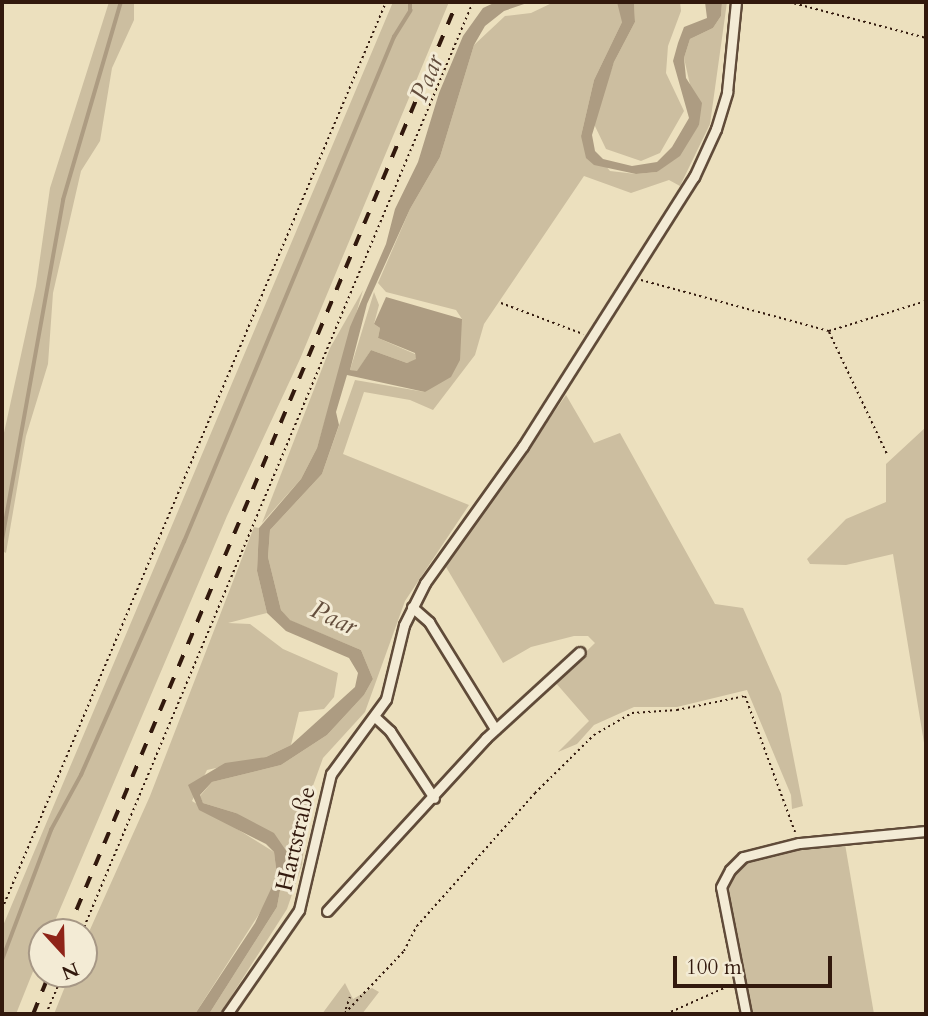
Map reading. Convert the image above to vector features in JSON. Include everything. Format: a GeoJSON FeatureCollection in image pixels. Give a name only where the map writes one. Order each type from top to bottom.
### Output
{"type":"FeatureCollection","features":[{"type":"Feature","properties":{"kind":"street","name":"Hartstraße"},"geometry":{"type":"LineString","coordinates":[[227,1014],[299,910],[331,774],[375,717],[392,685],[412,607],[443,554],[523,446],[591,343],[694,177],[716,129],[729,78],[736,2]]}},
{"type":"Feature","properties":{"kind":"street"},"geometry":{"type":"LineString","coordinates":[[412,607],[429,622],[495,729]]}},
{"type":"Feature","properties":{"kind":"street"},"geometry":{"type":"LineString","coordinates":[[327,911],[495,729],[580,652]]}},
{"type":"Feature","properties":{"kind":"street"},"geometry":{"type":"LineString","coordinates":[[375,717],[390,731],[434,798]]}},
{"type":"Feature","properties":{"kind":"street"},"geometry":{"type":"LineString","coordinates":[[746,1014],[722,887],[743,857],[799,843],[926,831]]}},
{"type":"Feature","properties":{"kind":"path"},"geometry":{"type":"LineString","coordinates":[[2,909],[386,2]]}},
{"type":"Feature","properties":{"kind":"path"},"geometry":{"type":"LineString","coordinates":[[88,918],[473,2]]}},
{"type":"Feature","properties":{"kind":"path"},"geometry":{"type":"LineString","coordinates":[[789,2],[926,38]]}},
{"type":"Feature","properties":{"kind":"path"},"geometry":{"type":"LineString","coordinates":[[634,277],[829,331],[926,302]]}},
{"type":"Feature","properties":{"kind":"path"},"geometry":{"type":"LineString","coordinates":[[501,303],[570,327],[591,343]]}},
{"type":"Feature","properties":{"kind":"path"},"geometry":{"type":"LineString","coordinates":[[829,331],[888,456]]}},
{"type":"Feature","properties":{"kind":"path"},"geometry":{"type":"LineString","coordinates":[[345,1014],[404,951],[417,926],[535,793],[594,735],[632,713],[746,696],[799,843]]}},
{"type":"Feature","properties":{"kind":"path"},"geometry":{"type":"LineString","coordinates":[[666,1014],[740,981]]}},
{"type":"Feature","properties":{"kind":"path"},"geometry":{"type":"LineString","coordinates":[[46,1014],[57,988]]}},
{"type":"Feature","properties":{"kind":"path"},"geometry":{"type":"LineString","coordinates":[[345,1014],[350,997]]}},
{"type":"Feature","properties":{"kind":"shaded area"},"geometry":{"type":"Polygon","coordinates":[[[109,2],[134,2],[134,20],[112,68],[100,141],[81,171],[53,293],[48,364],[26,436],[6,553],[2,551],[2,442],[36,286],[50,188],[109,2]]]}},
{"type":"Feature","properties":{"kind":"shaded area"},"geometry":{"type":"Polygon","coordinates":[[[393,2],[449,2],[300,359],[227,516],[56,918],[28,918],[28,984],[16,1014],[2,1014],[2,928],[393,2]]]}},
{"type":"Feature","properties":{"kind":"shaded area"},"geometry":{"type":"Polygon","coordinates":[[[496,2],[530,2],[504,11],[485,26],[474,45],[440,157],[410,209],[367,304],[350,370],[357,371],[371,350],[407,363],[416,359],[415,353],[378,338],[380,328],[374,324],[386,297],[462,319],[460,360],[451,377],[425,392],[347,375],[336,412],[339,425],[322,474],[270,530],[268,557],[281,610],[290,620],[361,650],[373,679],[364,695],[327,735],[281,765],[212,782],[200,795],[203,803],[236,813],[274,833],[287,852],[277,907],[209,1014],[195,1014],[255,923],[277,876],[274,852],[266,844],[199,810],[188,785],[225,763],[266,757],[291,745],[355,687],[358,673],[349,658],[286,631],[267,613],[257,571],[259,528],[301,479],[317,448],[350,327],[386,244],[395,209],[418,162],[439,93],[463,36],[483,8],[496,2]]]}},
{"type":"Feature","properties":{"kind":"shaded area"},"geometry":{"type":"Polygon","coordinates":[[[554,2],[617,2],[622,7],[622,22],[594,80],[581,136],[610,171],[636,174],[657,172],[699,125],[684,58],[690,39],[713,28],[721,16],[722,2],[727,2],[710,124],[680,186],[669,180],[631,193],[584,176],[484,324],[475,355],[433,410],[410,400],[364,392],[343,454],[469,505],[405,601],[365,712],[323,758],[310,794],[302,865],[287,909],[220,1014],[209,1014],[277,907],[287,852],[236,813],[203,803],[200,796],[212,782],[281,765],[327,735],[364,695],[373,679],[361,650],[289,620],[281,610],[268,557],[270,530],[322,474],[355,380],[425,392],[462,319],[456,310],[386,292],[378,283],[410,209],[440,157],[474,45],[505,16],[531,13],[554,2]]]}},
{"type":"Feature","properties":{"kind":"shaded area"},"geometry":{"type":"Polygon","coordinates":[[[617,2],[634,2],[635,22],[614,62],[592,135],[595,151],[603,159],[632,166],[657,162],[672,147],[689,118],[673,61],[678,43],[684,27],[707,18],[705,2],[722,2],[721,16],[713,28],[690,39],[684,58],[686,78],[702,103],[699,125],[680,156],[657,172],[636,174],[594,165],[586,158],[581,136],[594,80],[622,22],[617,2]]]}},
{"type":"Feature","properties":{"kind":"shaded area"},"geometry":{"type":"Polygon","coordinates":[[[634,2],[680,2],[681,11],[668,46],[666,73],[684,111],[660,153],[641,161],[606,149],[593,122],[614,62],[635,22],[634,2]]]}},
{"type":"Feature","properties":{"kind":"shaded area"},"geometry":{"type":"Polygon","coordinates":[[[363,290],[317,448],[301,479],[262,523],[330,348],[363,290]]]}},
{"type":"Feature","properties":{"kind":"shaded area"},"geometry":{"type":"Polygon","coordinates":[[[374,292],[379,305],[374,324],[380,328],[378,338],[415,354],[417,360],[407,363],[371,350],[357,372],[350,370],[374,292]]]}},
{"type":"Feature","properties":{"kind":"shaded area"},"geometry":{"type":"Polygon","coordinates":[[[566,395],[594,443],[620,433],[715,604],[743,608],[781,694],[803,806],[792,809],[791,795],[747,690],[677,707],[634,707],[594,725],[577,744],[558,752],[589,721],[555,682],[595,643],[588,636],[574,636],[531,647],[503,663],[446,567],[566,395]]]}},
{"type":"Feature","properties":{"kind":"shaded area"},"geometry":{"type":"Polygon","coordinates":[[[926,427],[926,755],[893,554],[846,565],[810,564],[807,559],[846,519],[886,502],[886,464],[926,427]]]}},
{"type":"Feature","properties":{"kind":"shaded area"},"geometry":{"type":"Polygon","coordinates":[[[254,527],[259,528],[257,571],[267,613],[228,623],[250,624],[283,649],[338,673],[334,697],[324,709],[299,712],[291,745],[266,757],[207,770],[192,801],[274,852],[277,876],[270,897],[195,1014],[54,1014],[64,988],[98,988],[98,918],[95,918],[150,796],[254,527]]]}},
{"type":"Feature","properties":{"kind":"shaded area"},"geometry":{"type":"Polygon","coordinates":[[[845,844],[874,1014],[750,1014],[728,890],[732,875],[757,856],[845,844]]]}},
{"type":"Feature","properties":{"kind":"shaded area"},"geometry":{"type":"Polygon","coordinates":[[[345,983],[353,999],[372,988],[379,992],[362,1014],[322,1014],[345,983]]]}},
{"type":"Feature","properties":{"kind":"waterway"},"geometry":{"type":"LineString","coordinates":[[2,540],[63,200],[121,2]]}},
{"type":"Feature","properties":{"kind":"waterway"},"geometry":{"type":"LineString","coordinates":[[2,960],[51,830],[81,775],[184,542],[394,37],[410,11],[410,2]]}},
{"type":"Feature","properties":{"kind":"railway"},"geometry":{"type":"LineString","coordinates":[[73,918],[457,2]]}},
{"type":"Feature","properties":{"kind":"railway"},"geometry":{"type":"LineString","coordinates":[[33,1014],[43,988]]}},
{"type":"Feature","properties":{"kind":"water label","name":"Paar"},"geometry":{"type":"Point","coordinates":[427,78]}},
{"type":"Feature","properties":{"kind":"water label","name":"Paar"},"geometry":{"type":"Point","coordinates":[334,618]}}]}
